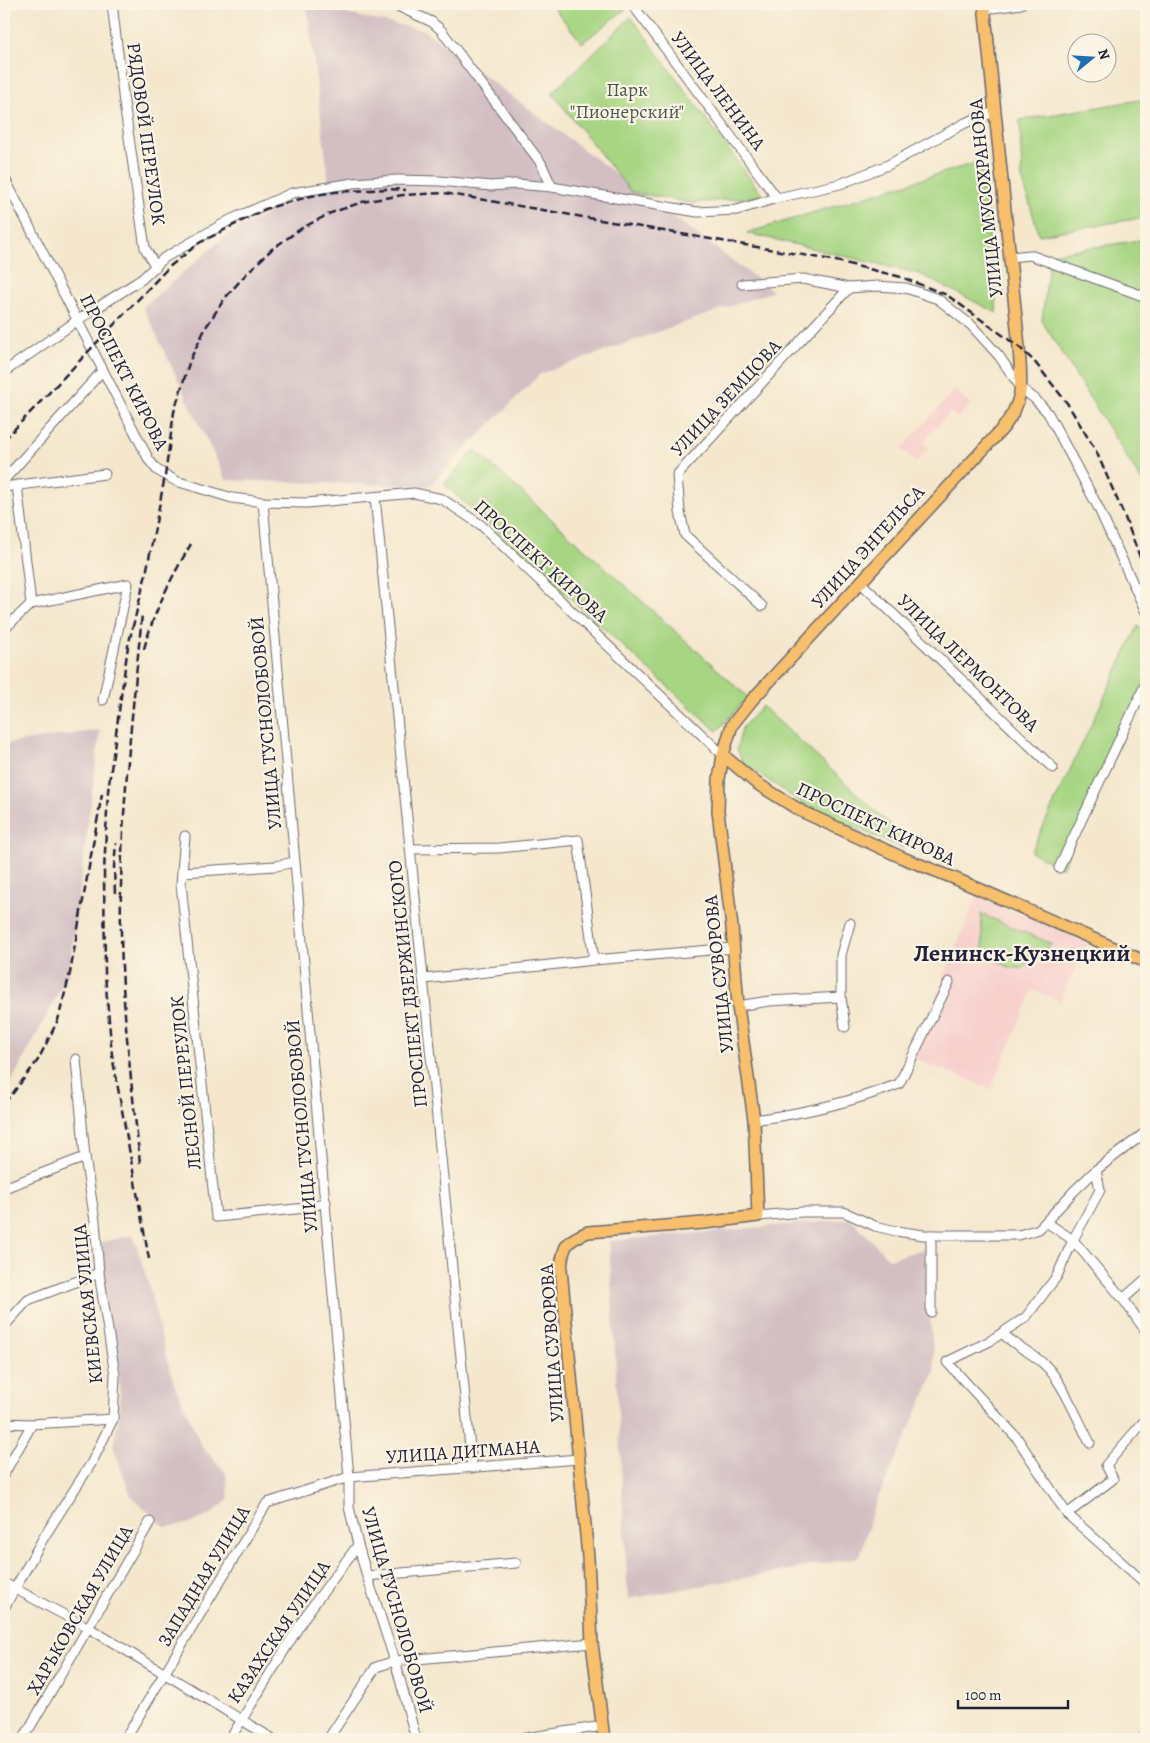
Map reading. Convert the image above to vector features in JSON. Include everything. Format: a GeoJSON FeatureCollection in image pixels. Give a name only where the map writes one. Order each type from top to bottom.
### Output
{"type":"FeatureCollection","features":[{"type":"Feature","properties":{"kind":"main road","name":"УЛИЦА МУСОХРАНОВА"},"geometry":{"type":"LineString","coordinates":[[985,6],[1022,388]]}},
{"type":"Feature","properties":{"kind":"main road","name":"УЛИЦА ЭНГЕЛЬСА"},"geometry":{"type":"LineString","coordinates":[[732,725],[752,700],[1003,428],[1013,414],[1022,388]]}},
{"type":"Feature","properties":{"kind":"main road","name":"УЛИЦА СУВОРОВА"},"geometry":{"type":"LineString","coordinates":[[604,1739],[592,1644],[588,1557],[561,1270],[562,1253],[572,1239],[588,1232],[704,1223],[758,1216],[754,1120],[738,1006],[734,948],[718,811],[719,779],[723,755],[732,725]]}},
{"type":"Feature","properties":{"kind":"main road","name":"ПРОСПЕКТ КИРОВА"},"geometry":{"type":"LineString","coordinates":[[723,755],[756,783],[800,811],[894,854],[1146,962]]}},
{"type":"Feature","properties":{"kind":"street","name":"РЯДОВОЙ ПЕРЕУЛОК"},"geometry":{"type":"LineString","coordinates":[[112,4],[145,248],[156,267]]}},
{"type":"Feature","properties":{"kind":"street"},"geometry":{"type":"LineString","coordinates":[[393,4],[432,22],[441,30],[541,163],[552,186]]}},
{"type":"Feature","properties":{"kind":"street","name":"УЛИЦА ЛЕНИНА"},"geometry":{"type":"LineString","coordinates":[[632,4],[777,198]]}},
{"type":"Feature","properties":{"kind":"street"},"geometry":{"type":"LineString","coordinates":[[985,6],[1021,4]]}},
{"type":"Feature","properties":{"kind":"street"},"geometry":{"type":"LineString","coordinates":[[4,372],[78,320],[142,279],[164,258],[230,220],[292,193],[353,183],[398,180],[440,181],[491,186],[516,184],[552,186],[697,212],[737,210],[777,198],[840,184],[888,165],[965,122],[994,112]]}},
{"type":"Feature","properties":{"kind":"street","name":"ПРОСПЕКТ КИРОВА"},"geometry":{"type":"LineString","coordinates":[[4,177],[149,460],[157,470],[176,481],[232,498],[263,502],[307,503],[414,494],[442,499],[481,526],[723,755]]}},
{"type":"Feature","properties":{"kind":"street"},"geometry":{"type":"LineString","coordinates":[[1010,257],[1030,255],[1146,297]]}},
{"type":"Feature","properties":{"kind":"street"},"geometry":{"type":"LineString","coordinates":[[742,284],[803,279],[849,288],[877,286],[906,288],[938,299],[972,326],[999,356],[1022,388],[1048,412],[1098,508],[1146,612]]}},
{"type":"Feature","properties":{"kind":"street","name":"УЛИЦА ЗЕМЦОВА"},"geometry":{"type":"LineString","coordinates":[[762,606],[686,535],[680,512],[676,475],[828,313],[849,288]]}},
{"type":"Feature","properties":{"kind":"street"},"geometry":{"type":"LineString","coordinates":[[4,480],[103,370]]}},
{"type":"Feature","properties":{"kind":"street"},"geometry":{"type":"LineString","coordinates":[[4,487],[105,474]]}},
{"type":"Feature","properties":{"kind":"street"},"geometry":{"type":"LineString","coordinates":[[17,485],[31,604]]}},
{"type":"Feature","properties":{"kind":"street","name":"ПРОСПЕКТ ДЗЕРЖИНСКОГО"},"geometry":{"type":"LineString","coordinates":[[375,498],[472,1468]]}},
{"type":"Feature","properties":{"kind":"street","name":"УЛИЦА ТУСНОЛОБОВОЙ"},"geometry":{"type":"LineString","coordinates":[[263,502],[326,1202],[349,1477],[349,1507],[358,1545],[395,1661],[416,1739]]}},
{"type":"Feature","properties":{"kind":"street","name":"УЛИЦА ЛЕРМОНТОВА"},"geometry":{"type":"LineString","coordinates":[[860,582],[1052,768]]}},
{"type":"Feature","properties":{"kind":"street"},"geometry":{"type":"LineString","coordinates":[[4,629],[31,604],[128,584],[103,700]]}},
{"type":"Feature","properties":{"kind":"street"},"geometry":{"type":"LineString","coordinates":[[1059,868],[1146,683]]}},
{"type":"Feature","properties":{"kind":"street","name":"ЛЕСНОЙ ПЕРЕУЛОК"},"geometry":{"type":"LineString","coordinates":[[185,836],[181,884],[216,1217],[306,1208],[326,1202]]}},
{"type":"Feature","properties":{"kind":"street"},"geometry":{"type":"LineString","coordinates":[[411,849],[499,848],[578,840],[594,960]]}},
{"type":"Feature","properties":{"kind":"street"},"geometry":{"type":"LineString","coordinates":[[183,872],[276,866],[294,862]]}},
{"type":"Feature","properties":{"kind":"street"},"geometry":{"type":"LineString","coordinates":[[845,1027],[841,997],[841,954],[850,923]]}},
{"type":"Feature","properties":{"kind":"street"},"geometry":{"type":"LineString","coordinates":[[424,979],[594,960],[734,948]]}},
{"type":"Feature","properties":{"kind":"street"},"geometry":{"type":"LineString","coordinates":[[754,1120],[792,1115],[835,1106],[870,1096],[899,1084],[949,982]]}},
{"type":"Feature","properties":{"kind":"street"},"geometry":{"type":"LineString","coordinates":[[738,1006],[769,1001],[841,997]]}},
{"type":"Feature","properties":{"kind":"street","name":"КИЕВСКАЯ УЛИЦА"},"geometry":{"type":"LineString","coordinates":[[4,1608],[44,1537],[92,1462],[113,1419],[115,1375],[106,1321],[95,1221],[85,1157],[76,1059]]}},
{"type":"Feature","properties":{"kind":"street"},"geometry":{"type":"LineString","coordinates":[[758,1216],[802,1212],[844,1212],[882,1228],[896,1231],[931,1235],[1019,1236],[1038,1229],[1096,1170],[1146,1132]]}},
{"type":"Feature","properties":{"kind":"street"},"geometry":{"type":"LineString","coordinates":[[4,1188],[85,1157]]}},
{"type":"Feature","properties":{"kind":"street"},"geometry":{"type":"LineString","coordinates":[[1096,1170],[1100,1190],[1073,1240],[1057,1276],[1026,1317],[990,1341],[947,1362],[1017,1438],[1067,1514],[1146,1584]]}},
{"type":"Feature","properties":{"kind":"street"},"geometry":{"type":"LineString","coordinates":[[1046,1222],[1073,1240],[1123,1299],[1146,1331]]}},
{"type":"Feature","properties":{"kind":"street"},"geometry":{"type":"LineString","coordinates":[[931,1235],[931,1312]]}},
{"type":"Feature","properties":{"kind":"street"},"geometry":{"type":"LineString","coordinates":[[4,1330],[6,1324],[28,1300],[100,1273]]}},
{"type":"Feature","properties":{"kind":"street"},"geometry":{"type":"LineString","coordinates":[[1123,1299],[1146,1279]]}},
{"type":"Feature","properties":{"kind":"street"},"geometry":{"type":"LineString","coordinates":[[1002,1333],[1011,1342],[1045,1365],[1056,1379],[1090,1443]]}},
{"type":"Feature","properties":{"kind":"street"},"geometry":{"type":"LineString","coordinates":[[4,1423],[32,1424],[113,1419]]}},
{"type":"Feature","properties":{"kind":"street"},"geometry":{"type":"LineString","coordinates":[[1067,1514],[1113,1479],[1106,1465],[1146,1419]]}},
{"type":"Feature","properties":{"kind":"street"},"geometry":{"type":"LineString","coordinates":[[4,1474],[32,1424]]}},
{"type":"Feature","properties":{"kind":"street","name":"УЛИЦА ДИТМАНА"},"geometry":{"type":"LineString","coordinates":[[349,1477],[579,1459]]}},
{"type":"Feature","properties":{"kind":"street","name":"ЗАПАДНАЯ УЛИЦА"},"geometry":{"type":"LineString","coordinates":[[125,1739],[267,1503],[349,1477]]}},
{"type":"Feature","properties":{"kind":"street","name":"ХАРЬКОВСКАЯ УЛИЦА"},"geometry":{"type":"LineString","coordinates":[[23,1739],[150,1522]]}},
{"type":"Feature","properties":{"kind":"street","name":"КАЗАХСКАЯ УЛИЦА"},"geometry":{"type":"LineString","coordinates":[[230,1739],[306,1615],[358,1545]]}},
{"type":"Feature","properties":{"kind":"street"},"geometry":{"type":"LineString","coordinates":[[367,1576],[516,1563]]}},
{"type":"Feature","properties":{"kind":"street"},"geometry":{"type":"LineString","coordinates":[[4,1583],[88,1628],[273,1739]]}},
{"type":"Feature","properties":{"kind":"street"},"geometry":{"type":"LineString","coordinates":[[328,1739],[376,1667],[395,1661],[592,1644]]}},
{"type":"Feature","properties":{"kind":"street"},"geometry":{"type":"LineString","coordinates":[[519,1739],[603,1726]]}},
{"type":"Feature","properties":{"kind":"street"},"geometry":{"type":"LineString","coordinates":[[4,1737],[8,1739]]}},
{"type":"Feature","properties":{"kind":"street"},"geometry":{"type":"LineString","coordinates":[[1141,1739],[1146,1737]]}},
{"type":"Feature","properties":{"kind":"shaded area"},"geometry":{"type":"Polygon","coordinates":[[[307,6],[423,30],[773,291],[540,374],[429,486],[226,480],[143,307],[229,233],[329,183],[307,6]]]}},
{"type":"Feature","properties":{"kind":"shaded area"},"geometry":{"type":"Polygon","coordinates":[[[955,390],[970,404],[957,418],[950,412],[923,442],[929,448],[916,462],[901,449],[955,390]]]}},
{"type":"Feature","properties":{"kind":"shaded area"},"geometry":{"type":"Polygon","coordinates":[[[100,730],[69,973],[4,1096],[4,744],[100,730]]]}},
{"type":"Feature","properties":{"kind":"shaded area"},"geometry":{"type":"Polygon","coordinates":[[[977,895],[1087,943],[1060,1001],[1033,990],[991,1089],[912,1057],[977,895]]]}},
{"type":"Feature","properties":{"kind":"shaded area"},"geometry":{"type":"Polygon","coordinates":[[[851,1219],[889,1259],[924,1249],[935,1372],[873,1509],[860,1557],[628,1599],[609,1241],[851,1219]]]}},
{"type":"Feature","properties":{"kind":"shaded area"},"geometry":{"type":"Polygon","coordinates":[[[133,1235],[149,1286],[174,1383],[202,1447],[226,1473],[229,1498],[212,1514],[192,1523],[165,1527],[131,1496],[113,1446],[120,1412],[119,1365],[102,1288],[102,1242],[133,1235]]]}},
{"type":"Feature","properties":{"kind":"green space"},"geometry":{"type":"Polygon","coordinates":[[[551,4],[624,4],[627,8],[582,43],[551,4]]]}},
{"type":"Feature","properties":{"kind":"green space","name":"Парк \"Пионерский\""},"geometry":{"type":"Polygon","coordinates":[[[631,17],[763,196],[693,203],[631,192],[552,93],[631,17]]]}},
{"type":"Feature","properties":{"kind":"green space"},"geometry":{"type":"Polygon","coordinates":[[[1146,99],[1146,217],[1039,235],[1022,178],[1020,120],[1146,99]]]}},
{"type":"Feature","properties":{"kind":"green space"},"geometry":{"type":"Polygon","coordinates":[[[981,161],[997,313],[920,274],[747,233],[981,161]]]}},
{"type":"Feature","properties":{"kind":"green space"},"geometry":{"type":"Polygon","coordinates":[[[1146,239],[1146,488],[1042,321],[1050,254],[1146,239]]]}},
{"type":"Feature","properties":{"kind":"green space"},"geometry":{"type":"Polygon","coordinates":[[[475,450],[748,697],[717,731],[444,484],[475,450]]]}},
{"type":"Feature","properties":{"kind":"green space"},"geometry":{"type":"Polygon","coordinates":[[[1138,626],[1146,636],[1146,687],[1062,868],[1031,852],[1138,626]]]}},
{"type":"Feature","properties":{"kind":"green space"},"geometry":{"type":"Polygon","coordinates":[[[762,706],[907,840],[903,848],[809,808],[743,763],[737,749],[742,728],[762,706]]]}},
{"type":"Feature","properties":{"kind":"green space"},"geometry":{"type":"Polygon","coordinates":[[[981,914],[1052,944],[1022,968],[1011,968],[986,956],[983,949],[981,914]]]}},
{"type":"Feature","properties":{"kind":"railway"},"geometry":{"type":"LineString","coordinates":[[4,440],[169,267],[199,243],[265,209],[311,196],[335,192],[388,189],[406,190]]}},
{"type":"Feature","properties":{"kind":"railway"},"geometry":{"type":"LineString","coordinates":[[149,1259],[112,1055],[105,975],[104,872],[108,791],[128,646],[146,574],[165,476],[174,412],[190,360],[206,327],[225,298],[272,249],[302,228],[331,213],[362,202],[403,195],[444,193],[832,260],[901,277],[947,295],[1019,347],[1034,361],[1067,403],[1096,451],[1124,515],[1146,573]]}},
{"type":"Feature","properties":{"kind":"railway"},"geometry":{"type":"LineString","coordinates":[[144,649],[164,595],[191,544]]}},
{"type":"Feature","properties":{"kind":"railway"},"geometry":{"type":"LineString","coordinates":[[140,1163],[123,990],[121,892],[127,773],[142,614]]}},
{"type":"Feature","properties":{"kind":"railway"},"geometry":{"type":"LineString","coordinates":[[4,1103],[38,1060],[58,1020],[70,973],[102,794]]}},
{"type":"Feature","properties":{"kind":"railway"},"geometry":{"type":"LineString","coordinates":[[115,893],[114,867],[116,843]]}},
{"type":"Feature","properties":{"kind":"district","name":"Ленинск-Кузнецкий"},"geometry":{"type":"Point","coordinates":[1022,953]}}]}
